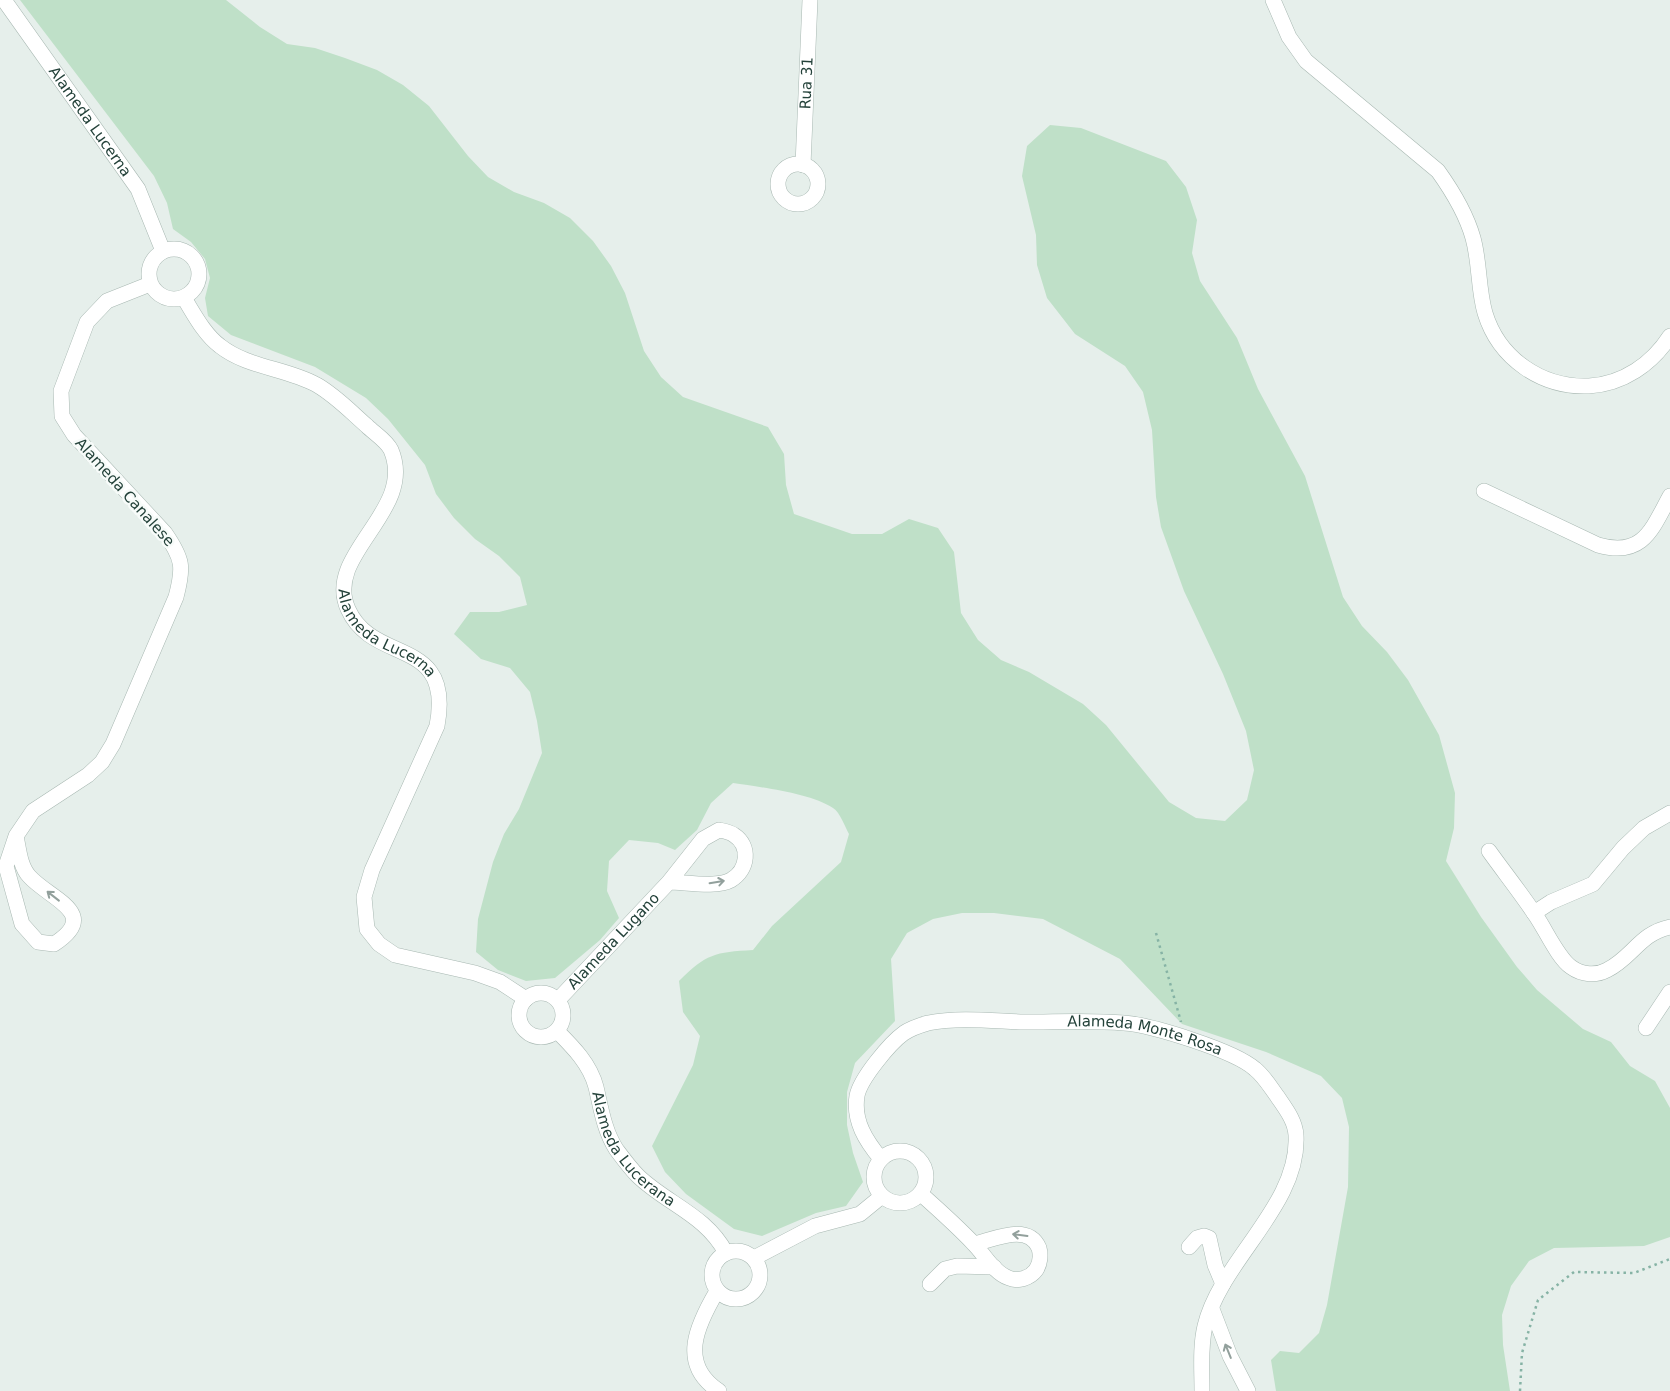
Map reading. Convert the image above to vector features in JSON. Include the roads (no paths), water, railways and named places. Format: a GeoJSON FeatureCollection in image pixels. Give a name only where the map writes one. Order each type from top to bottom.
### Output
{"type":"FeatureCollection","features":[{"type":"Feature","properties":{"kind":"street","name":"Alameda Lucerna"},"geometry":{"type":"LineString","coordinates":[[4,0],[138,189],[163,251]]}},
{"type":"Feature","properties":{"kind":"street","name":"Rua 31"},"geometry":{"type":"LineString","coordinates":[[803,165],[810,0]]}},
{"type":"Feature","properties":{"kind":"street"},"geometry":{"type":"LineString","coordinates":[[1273,0],[1289,37],[1306,61],[1438,171],[1449,187],[1459,203],[1473,236],[1480,268],[1482,299],[1490,326],[1500,344],[1514,360],[1537,376],[1563,385],[1605,384],[1625,377],[1643,366],[1658,352],[1670,336]]}},
{"type":"Feature","properties":{"kind":"street"},"geometry":{"type":"LineString","coordinates":[[179,249],[187,252],[197,264],[199,280],[196,287],[184,298],[168,299],[155,291],[150,284],[149,269],[152,261],[163,251],[179,249]]}},
{"type":"Feature","properties":{"kind":"street","name":"Alameda Canalese"},"geometry":{"type":"LineString","coordinates":[[16,836],[21,862],[29,876],[70,910],[74,922],[68,935],[54,944],[38,942],[22,924],[6,866],[16,836],[33,812],[88,775],[102,762],[113,744],[176,596],[183,571],[178,551],[165,533],[74,435],[62,416],[61,391],[87,322],[107,301],[150,284]]}},
{"type":"Feature","properties":{"kind":"street","name":"Alameda Lucerna"},"geometry":{"type":"LineString","coordinates":[[184,298],[203,329],[218,346],[240,359],[317,385],[342,403],[390,448],[395,464],[391,494],[385,509],[348,566],[343,589],[347,608],[355,622],[373,636],[415,658],[430,670],[438,686],[441,705],[437,726],[372,870],[364,898],[367,929],[379,944],[395,955],[475,973],[500,982],[526,999]]}},
{"type":"Feature","properties":{"kind":"street"},"geometry":{"type":"LineString","coordinates":[[1484,491],[1598,544],[1615,548],[1633,545],[1649,534],[1655,527],[1670,496]]}},
{"type":"Feature","properties":{"kind":"street"},"geometry":{"type":"LineString","coordinates":[[1534,913],[1563,896],[1588,888],[1644,828],[1670,813]]}},
{"type":"Feature","properties":{"kind":"street","name":"Alameda Lugano"},"geometry":{"type":"LineString","coordinates":[[558,1000],[669,882],[703,839],[719,830],[733,834],[743,844],[746,857],[742,869],[730,880],[710,884],[669,882]]}},
{"type":"Feature","properties":{"kind":"street"},"geometry":{"type":"LineString","coordinates":[[1489,851],[1534,913],[1565,963],[1577,971],[1590,974],[1611,968],[1652,932],[1670,927]]}},
{"type":"Feature","properties":{"kind":"street"},"geometry":{"type":"LineString","coordinates":[[1646,1028],[1670,992]]}},
{"type":"Feature","properties":{"kind":"street"},"geometry":{"type":"LineString","coordinates":[[542,993],[558,1000],[563,1010],[563,1021],[557,1031],[546,1036],[535,1036],[525,1030],[520,1020],[520,1009],[526,999],[533,994],[542,993]]}},
{"type":"Feature","properties":{"kind":"street","name":"Alameda Monte Rosa"},"geometry":{"type":"LineString","coordinates":[[881,1159],[866,1140],[859,1125],[858,1094],[884,1053],[904,1033],[927,1024],[969,1021],[1126,1023],[1185,1038],[1236,1056],[1256,1069],[1292,1119],[1296,1135],[1294,1156],[1287,1180],[1273,1207],[1223,1284],[1205,1325],[1201,1354],[1202,1391]]}},
{"type":"Feature","properties":{"kind":"street","name":"Alameda Lucerana"},"geometry":{"type":"LineString","coordinates":[[557,1031],[585,1064],[596,1085],[601,1112],[615,1148],[638,1176],[699,1219],[718,1239],[726,1253]]}},
{"type":"Feature","properties":{"kind":"street"},"geometry":{"type":"LineString","coordinates":[[906,1151],[921,1161],[927,1178],[920,1194],[914,1200],[898,1203],[882,1196],[874,1182],[876,1166],[881,1159],[888,1153],[906,1151]]}},
{"type":"Feature","properties":{"kind":"street"},"geometry":{"type":"LineString","coordinates":[[920,1194],[945,1215],[994,1267],[1008,1278],[1024,1279],[1031,1275],[1040,1262],[1038,1247],[1028,1236],[1021,1234],[1014,1233],[974,1244]]}},
{"type":"Feature","properties":{"kind":"street"},"geometry":{"type":"LineString","coordinates":[[754,1258],[815,1226],[860,1214],[882,1196]]}},
{"type":"Feature","properties":{"kind":"street"},"geometry":{"type":"LineString","coordinates":[[1189,1247],[1197,1238],[1204,1236],[1209,1238],[1215,1265],[1223,1284]]}},
{"type":"Feature","properties":{"kind":"street"},"geometry":{"type":"LineString","coordinates":[[740,1251],[754,1258],[760,1272],[760,1280],[753,1293],[739,1300],[723,1296],[717,1291],[712,1277],[712,1270],[715,1263],[726,1253],[740,1251]]}},
{"type":"Feature","properties":{"kind":"street"},"geometry":{"type":"LineString","coordinates":[[930,1284],[945,1269],[957,1266],[994,1267]]}},
{"type":"Feature","properties":{"kind":"street"},"geometry":{"type":"LineString","coordinates":[[717,1291],[697,1332],[693,1355],[708,1384],[719,1391]]}},
{"type":"Feature","properties":{"kind":"street"},"geometry":{"type":"LineString","coordinates":[[1212,1309],[1230,1356],[1248,1391]]}}]}
